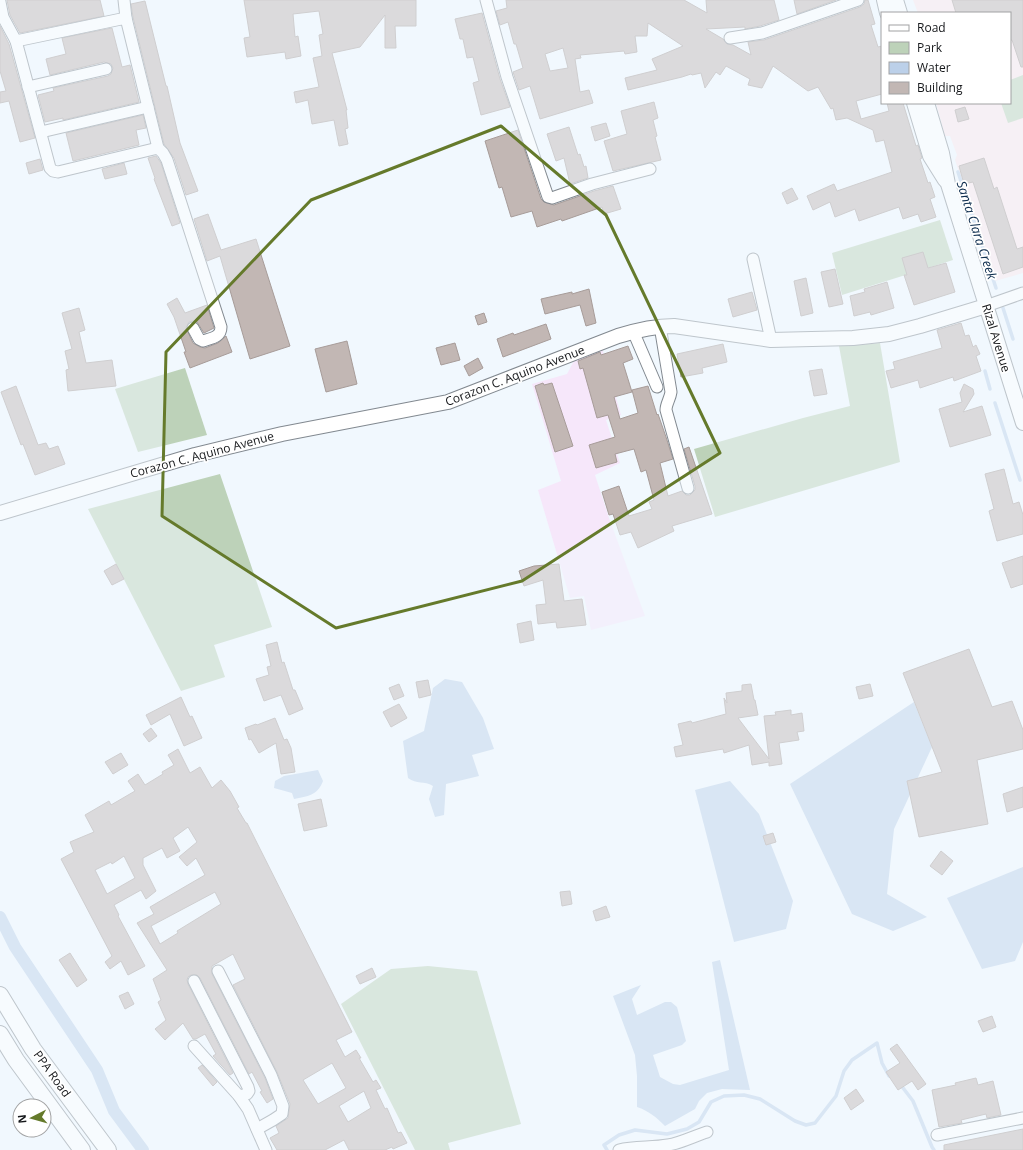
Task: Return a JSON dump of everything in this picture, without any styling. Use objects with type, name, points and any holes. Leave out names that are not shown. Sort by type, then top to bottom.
[{"type":"highway","name":"PPA Road","points":[[0,995],[33,1049],[108,1150]]},
{"type":"highway","name":"PPA Road","points":[[0,1034],[16,1060],[82,1150]]},
{"type":"main road","points":[[884,0],[887,12]]},
{"type":"main road","points":[[896,0],[900,12]]},
{"type":"main road","name":"Rizal Avenue","points":[[914,104],[930,156],[948,184]]},
{"type":"main road","name":"Rizal Avenue","points":[[927,104],[942,153],[948,184],[1023,423]]},
{"type":"main road","name":"Corazon C. Aquino Avenue","points":[[0,513],[195,455],[282,434],[448,402],[633,331],[660,326],[674,326],[771,340],[853,338],[889,334],[986,306]]},
{"type":"street","points":[[124,0],[126,18],[158,148],[167,160],[221,326],[221,332],[218,336],[203,341],[199,339],[193,328]]},
{"type":"street","points":[[486,0],[507,77],[527,140],[548,197],[552,198],[592,184],[650,169]]},
{"type":"street","points":[[730,38],[762,33],[858,0]]},
{"type":"street","points":[[0,2],[1,17],[16,41],[50,168],[53,171],[58,172],[158,148]]},
{"type":"street","points":[[16,41],[126,18]]},
{"type":"street","points":[[28,87],[106,69]]},
{"type":"street","points":[[41,132],[148,107]]},
{"type":"street","points":[[753,259],[771,340]]},
{"type":"street","points":[[986,306],[1023,293]]},
{"type":"street","points":[[660,326],[671,392],[670,399],[666,405],[666,410],[688,488]]},
{"type":"street","points":[[633,331],[657,387]]},
{"type":"street","points":[[218,971],[271,1075],[283,1106],[282,1114],[257,1129]]},
{"type":"street","points":[[194,981],[248,1087],[249,1091],[240,1096]]},
{"type":"street","points":[[194,1046],[240,1096],[248,1109],[266,1150]]},
{"type":"street","points":[[937,1135],[1023,1118]]},
{"type":"street","points":[[619,1150],[626,1148],[646,1148],[670,1145],[707,1132]]},
{"type":"highlighted area","points":[[501,126],[606,215],[720,453],[522,581],[336,628],[162,516],[166,352],[311,200]]},
{"type":"shaded area","points":[[913,0],[1023,0],[1023,273],[995,281],[955,160],[957,155],[950,136],[945,136],[936,104],[1011,104],[1011,12],[918,12]]},
{"type":"shaded area","points":[[602,348],[621,415],[606,420],[620,463],[595,475],[645,616],[591,630],[584,596],[570,598],[538,490],[561,481],[532,384],[567,374],[576,357]]},
{"type":"green space","points":[[1023,75],[1023,118],[1008,123],[1001,104],[1011,104],[1011,80]]},
{"type":"green space","points":[[940,220],[953,260],[842,295],[832,253]]},
{"type":"green space","points":[[880,343],[900,462],[715,517],[694,449],[850,406],[839,346]]},
{"type":"green space","points":[[185,368],[207,435],[138,452],[115,389]]},
{"type":"green space","points":[[220,474],[272,627],[214,645],[225,677],[181,691],[88,509]]},
{"type":"green space","points":[[428,966],[477,971],[521,1124],[448,1143],[450,1150],[415,1150],[341,1004],[391,969]]},
{"type":"water","points":[[445,679],[462,682],[483,718],[494,749],[472,755],[479,776],[446,784],[444,815],[435,817],[429,799],[433,786],[408,778],[403,741],[424,731],[433,688]]},
{"type":"water","points":[[914,702],[932,747],[894,829],[887,894],[927,917],[893,931],[852,914],[790,784]]},
{"type":"water","points":[[318,770],[323,781],[318,790],[312,794],[294,799],[292,793],[274,788],[275,781],[284,776]]},
{"type":"water","points":[[730,781],[759,814],[793,901],[786,929],[734,942],[695,790]]},
{"type":"water","points":[[1023,867],[1023,942],[1015,961],[982,969],[947,898]]},
{"type":"water","points":[[720,960],[750,1090],[722,1089],[707,1093],[699,1101],[695,1109],[665,1126],[645,1110],[637,1107],[635,1055],[613,996],[641,985],[632,999],[637,1015],[665,1002],[671,1002],[677,1007],[686,1041],[682,1045],[653,1055],[660,1077],[673,1084],[680,1085],[729,1070],[712,962]]},
{"type":"building","points":[[7,0],[100,0],[104,16],[20,33],[10,15]]},
{"type":"building","points":[[244,0],[416,0],[416,26],[395,26],[396,48],[385,48],[385,15],[360,47],[332,53],[347,110],[348,128],[345,129],[348,144],[339,146],[334,120],[312,124],[308,100],[296,103],[294,92],[319,87],[313,58],[322,56],[319,35],[323,34],[319,11],[293,14],[295,37],[298,36],[301,56],[286,59],[285,52],[247,57],[244,38],[250,37]]},
{"type":"building","points":[[506,0],[684,0],[707,13],[706,0],[774,0],[779,20],[745,29],[745,27],[706,29],[723,39],[727,44],[733,45],[751,55],[748,42],[764,40],[860,7],[864,4],[865,0],[868,0],[875,24],[871,25],[878,47],[881,46],[881,94],[856,101],[861,119],[889,111],[887,104],[903,104],[916,146],[918,145],[922,158],[920,159],[928,183],[930,182],[935,197],[930,199],[936,217],[921,222],[918,214],[903,219],[899,207],[859,221],[855,209],[835,217],[830,202],[813,210],[807,196],[834,184],[837,191],[892,172],[884,140],[876,142],[873,130],[847,118],[836,120],[833,108],[831,109],[818,87],[808,91],[773,66],[762,88],[748,85],[750,79],[726,66],[720,75],[716,72],[705,88],[701,73],[691,74],[628,90],[625,78],[657,70],[652,59],[683,46],[648,23],[647,36],[635,36],[637,52],[625,54],[624,51],[580,55],[581,58],[575,59],[580,92],[589,90],[593,103],[540,119],[530,86],[519,90],[513,72],[523,68],[508,22],[500,25],[496,11],[507,8]],"holes":[[[563,48],[568,68],[550,71],[545,54]]]},
{"type":"building","points":[[794,0],[836,0],[797,14]]},
{"type":"building","points":[[952,0],[1023,0],[1023,67],[1021,67],[1011,40],[1011,12],[956,12]]},
{"type":"building","points":[[145,1],[180,143],[198,191],[186,195],[174,158],[164,144],[133,17],[131,4]]},
{"type":"building","points":[[482,13],[500,79],[510,107],[481,115],[473,83],[479,81],[473,57],[467,58],[463,39],[460,39],[455,19]]},
{"type":"building","points":[[0,26],[9,44],[35,138],[20,142],[9,101],[0,103],[0,92],[6,91],[0,71]]},
{"type":"building","points":[[112,28],[122,67],[130,65],[139,102],[63,120],[63,118],[45,122],[38,95],[54,91],[53,88],[108,76],[111,74],[113,68],[111,64],[104,62],[50,75],[46,59],[66,54],[62,38]]},
{"type":"building","points":[[654,102],[658,118],[653,120],[657,136],[655,137],[661,160],[613,171],[604,141],[627,134],[621,111]]},
{"type":"building","points":[[965,107],[969,119],[958,122],[955,110]]},
{"type":"building","points":[[143,115],[146,128],[136,130],[139,145],[73,161],[66,133]]},
{"type":"building","points":[[606,123],[610,136],[595,141],[591,127]]},
{"type":"building","points":[[569,127],[578,155],[580,154],[584,167],[586,166],[588,178],[570,184],[564,158],[556,161],[547,134]]},
{"type":"building","points":[[518,130],[541,199],[544,202],[554,205],[613,186],[621,209],[604,214],[602,207],[562,221],[561,219],[537,227],[532,211],[511,217],[502,187],[499,188],[485,141]]},
{"type":"building","points":[[156,156],[161,163],[180,223],[172,226],[154,179],[155,178],[148,158]]},
{"type":"building","points":[[984,158],[994,189],[997,187],[1017,249],[1023,247],[1023,267],[1003,274],[973,182],[964,184],[959,166]]},
{"type":"building","points":[[40,159],[43,170],[29,174],[26,163]]},
{"type":"building","points":[[124,163],[127,174],[105,179],[102,169]]},
{"type":"building","points":[[792,188],[798,199],[787,204],[782,193]]},
{"type":"building","points":[[208,214],[221,250],[256,239],[290,346],[250,359],[220,256],[207,261],[194,219]]},
{"type":"building","points":[[923,252],[928,268],[946,263],[955,292],[914,305],[904,275],[907,275],[902,258]]},
{"type":"building","points":[[835,269],[843,304],[829,307],[821,272]]},
{"type":"building","points":[[806,278],[813,313],[801,316],[794,281]]},
{"type":"building","points":[[887,282],[894,308],[871,315],[870,312],[854,316],[850,296],[865,292],[864,289]]},
{"type":"building","points":[[589,289],[596,323],[586,326],[580,305],[545,314],[541,299],[572,292],[572,294]]},
{"type":"building","points":[[752,292],[757,310],[733,317],[728,299]]},
{"type":"building","points":[[177,298],[185,313],[207,305],[214,328],[204,333],[197,322],[189,322],[186,328],[193,343],[205,348],[218,343],[226,336],[232,352],[190,368],[174,317],[167,304]]},
{"type":"building","points":[[79,308],[85,330],[79,332],[86,363],[112,360],[116,386],[68,391],[66,370],[69,369],[65,351],[72,349],[62,313]]},
{"type":"building","points":[[484,313],[487,322],[478,325],[475,316]]},
{"type":"building","points":[[961,323],[965,336],[969,335],[973,347],[976,345],[980,354],[976,356],[981,371],[954,381],[953,377],[920,388],[918,380],[891,388],[886,371],[895,369],[893,362],[942,348],[937,330]]},
{"type":"building","points":[[546,324],[551,339],[503,357],[497,339]]},
{"type":"building","points":[[347,341],[357,384],[326,392],[315,349]]},
{"type":"building","points":[[455,343],[460,360],[441,365],[436,348]]},
{"type":"building","points":[[723,344],[727,362],[702,368],[703,373],[681,377],[677,354]]},
{"type":"building","points":[[628,346],[633,359],[623,363],[632,392],[614,397],[620,419],[638,413],[632,390],[648,386],[673,459],[660,463],[668,496],[682,491],[686,495],[690,495],[695,490],[684,449],[689,447],[712,514],[672,526],[674,531],[638,548],[631,532],[620,535],[613,514],[609,515],[602,492],[619,486],[629,516],[652,509],[649,502],[654,500],[646,470],[641,472],[634,449],[615,454],[617,462],[596,468],[589,445],[615,437],[608,415],[597,418],[583,368],[580,369],[578,361],[600,352],[601,355]]},
{"type":"building","points":[[478,358],[483,368],[469,376],[464,366]]},
{"type":"building","points":[[822,369],[827,394],[814,396],[809,371]]},
{"type":"building","points":[[543,383],[544,385],[552,383],[573,446],[555,452],[535,386]]},
{"type":"building","points":[[964,384],[973,389],[974,394],[963,412],[982,406],[991,435],[950,447],[939,409],[962,402],[960,393]]},
{"type":"building","points":[[16,386],[38,445],[46,443],[49,449],[58,446],[65,464],[35,475],[23,444],[21,445],[1,392]]},
{"type":"building","points":[[1004,469],[1013,504],[1019,502],[1023,515],[1023,534],[997,541],[989,511],[994,509],[985,474]]},
{"type":"building","points":[[1023,556],[1023,584],[1011,588],[1002,563]]},
{"type":"building","points":[[116,564],[124,579],[112,585],[104,571]]},
{"type":"building","points":[[559,564],[564,601],[582,599],[586,625],[557,628],[556,622],[538,624],[536,605],[546,604],[543,580],[524,586],[519,571],[534,566]]},
{"type":"building","points":[[531,621],[534,640],[520,643],[517,624]]},
{"type":"building","points":[[277,642],[282,663],[284,662],[293,690],[295,690],[303,709],[289,715],[281,695],[264,701],[256,679],[269,675],[267,667],[271,666],[266,645]]},
{"type":"building","points":[[969,649],[992,707],[1012,701],[1023,730],[1023,749],[977,760],[988,824],[919,837],[907,781],[942,772],[903,673]]},
{"type":"building","points":[[428,680],[431,695],[419,698],[416,682]]},
{"type":"building","points":[[399,684],[404,696],[394,700],[389,688]]},
{"type":"building","points":[[751,684],[758,715],[738,718],[769,759],[764,716],[776,715],[775,712],[791,710],[791,715],[802,713],[804,731],[797,732],[799,740],[779,743],[782,764],[769,766],[769,762],[752,765],[749,745],[724,753],[723,749],[676,757],[674,747],[683,745],[678,724],[691,721],[692,723],[726,714],[724,698],[727,703],[726,693],[742,691],[742,685]]},
{"type":"building","points":[[870,684],[873,696],[859,699],[856,687]]},
{"type":"building","points":[[181,697],[202,738],[184,746],[170,714],[151,725],[146,715]]},
{"type":"building","points":[[399,704],[407,718],[391,727],[383,712]]},
{"type":"building","points":[[275,718],[284,740],[287,739],[291,748],[295,772],[281,774],[276,743],[259,753],[251,739],[249,740],[245,728]]},
{"type":"building","points":[[151,728],[157,736],[149,742],[143,734]]},
{"type":"building","points":[[178,749],[190,773],[200,767],[212,788],[221,780],[230,791],[239,807],[237,808],[247,823],[352,1032],[336,1040],[345,1057],[356,1050],[373,1082],[376,1080],[381,1088],[376,1090],[385,1109],[387,1108],[398,1133],[401,1132],[407,1143],[393,1149],[392,1147],[385,1150],[349,1150],[344,1140],[325,1150],[277,1150],[270,1138],[279,1133],[276,1126],[288,1118],[290,1104],[277,1072],[233,985],[245,979],[233,954],[212,966],[212,974],[265,1078],[273,1099],[267,1103],[260,1092],[262,1091],[252,1072],[249,1074],[200,978],[197,975],[191,975],[188,977],[188,984],[233,1073],[230,1075],[213,1056],[216,1054],[205,1034],[193,1039],[183,1023],[165,1040],[155,1029],[166,1020],[158,1002],[161,1000],[153,979],[167,970],[137,923],[154,914],[150,907],[205,875],[196,858],[187,866],[179,857],[197,842],[188,827],[173,838],[180,851],[167,858],[162,848],[143,858],[143,865],[156,891],[146,899],[141,890],[114,905],[119,915],[118,916],[145,966],[128,975],[121,961],[110,969],[105,962],[112,956],[61,859],[74,852],[70,842],[94,832],[85,815],[109,801],[111,805],[135,791],[128,781],[138,774],[145,785],[163,774],[162,772],[174,765],[168,755]],"holes":[[[124,856],[135,878],[107,894],[95,870],[111,862],[112,864]],[[215,892],[221,904],[177,931],[178,933],[160,944],[151,926]],[[332,1063],[346,1088],[318,1104],[303,1080]],[[364,1091],[371,1108],[348,1122],[339,1106]]]},
{"type":"building","points":[[121,753],[128,765],[113,774],[105,762]]},
{"type":"building","points":[[1023,787],[1023,807],[1007,812],[1003,794]]},
{"type":"building","points":[[321,799],[327,826],[304,831],[298,804]]},
{"type":"building","points":[[773,833],[776,842],[766,845],[763,836]]},
{"type":"building","points":[[941,851],[953,861],[942,875],[930,866]]},
{"type":"building","points":[[570,891],[572,904],[562,906],[560,892]]},
{"type":"building","points":[[606,906],[610,917],[596,921],[593,911]]},
{"type":"building","points":[[70,953],[87,980],[77,987],[59,960]]},
{"type":"building","points":[[372,968],[376,977],[360,984],[356,976]]},
{"type":"building","points":[[128,992],[134,1004],[125,1009],[119,996]]},
{"type":"building","points":[[992,1016],[996,1027],[983,1032],[978,1021]]},
{"type":"building","points":[[897,1044],[926,1084],[918,1090],[912,1081],[898,1090],[886,1072],[900,1063],[890,1049]]},
{"type":"building","points":[[202,1065],[217,1082],[213,1086],[198,1068]]},
{"type":"building","points":[[976,1078],[978,1085],[993,1081],[1001,1115],[987,1118],[986,1114],[961,1120],[962,1123],[939,1127],[932,1090],[956,1085],[955,1083]]},
{"type":"building","points":[[856,1089],[864,1101],[851,1110],[844,1098]]},
{"type":"building","points":[[1023,1129],[1023,1150],[944,1150],[944,1145]]},
{"type":"waterway","name":"Santa Clara Creek","points":[[958,172],[996,288]]},
{"type":"waterway","name":"Santa Clara Creek","points":[[1003,308],[1013,339]]},
{"type":"waterway","points":[[985,371],[990,389]]},
{"type":"waterway","points":[[995,403],[1020,480]]},
{"type":"waterway","points":[[0,917],[15,947],[97,1070],[114,1111],[143,1150]]},
{"type":"waterway","points":[[607,1150],[604,1145],[619,1135],[635,1130],[667,1134],[687,1129],[699,1122],[711,1102],[724,1096],[744,1095],[760,1099],[795,1121],[806,1125],[815,1123],[836,1096],[844,1071],[852,1060],[877,1043],[882,1063],[889,1076]]},
{"type":"waterway","points":[[900,1084],[913,1101],[934,1150]]}]
